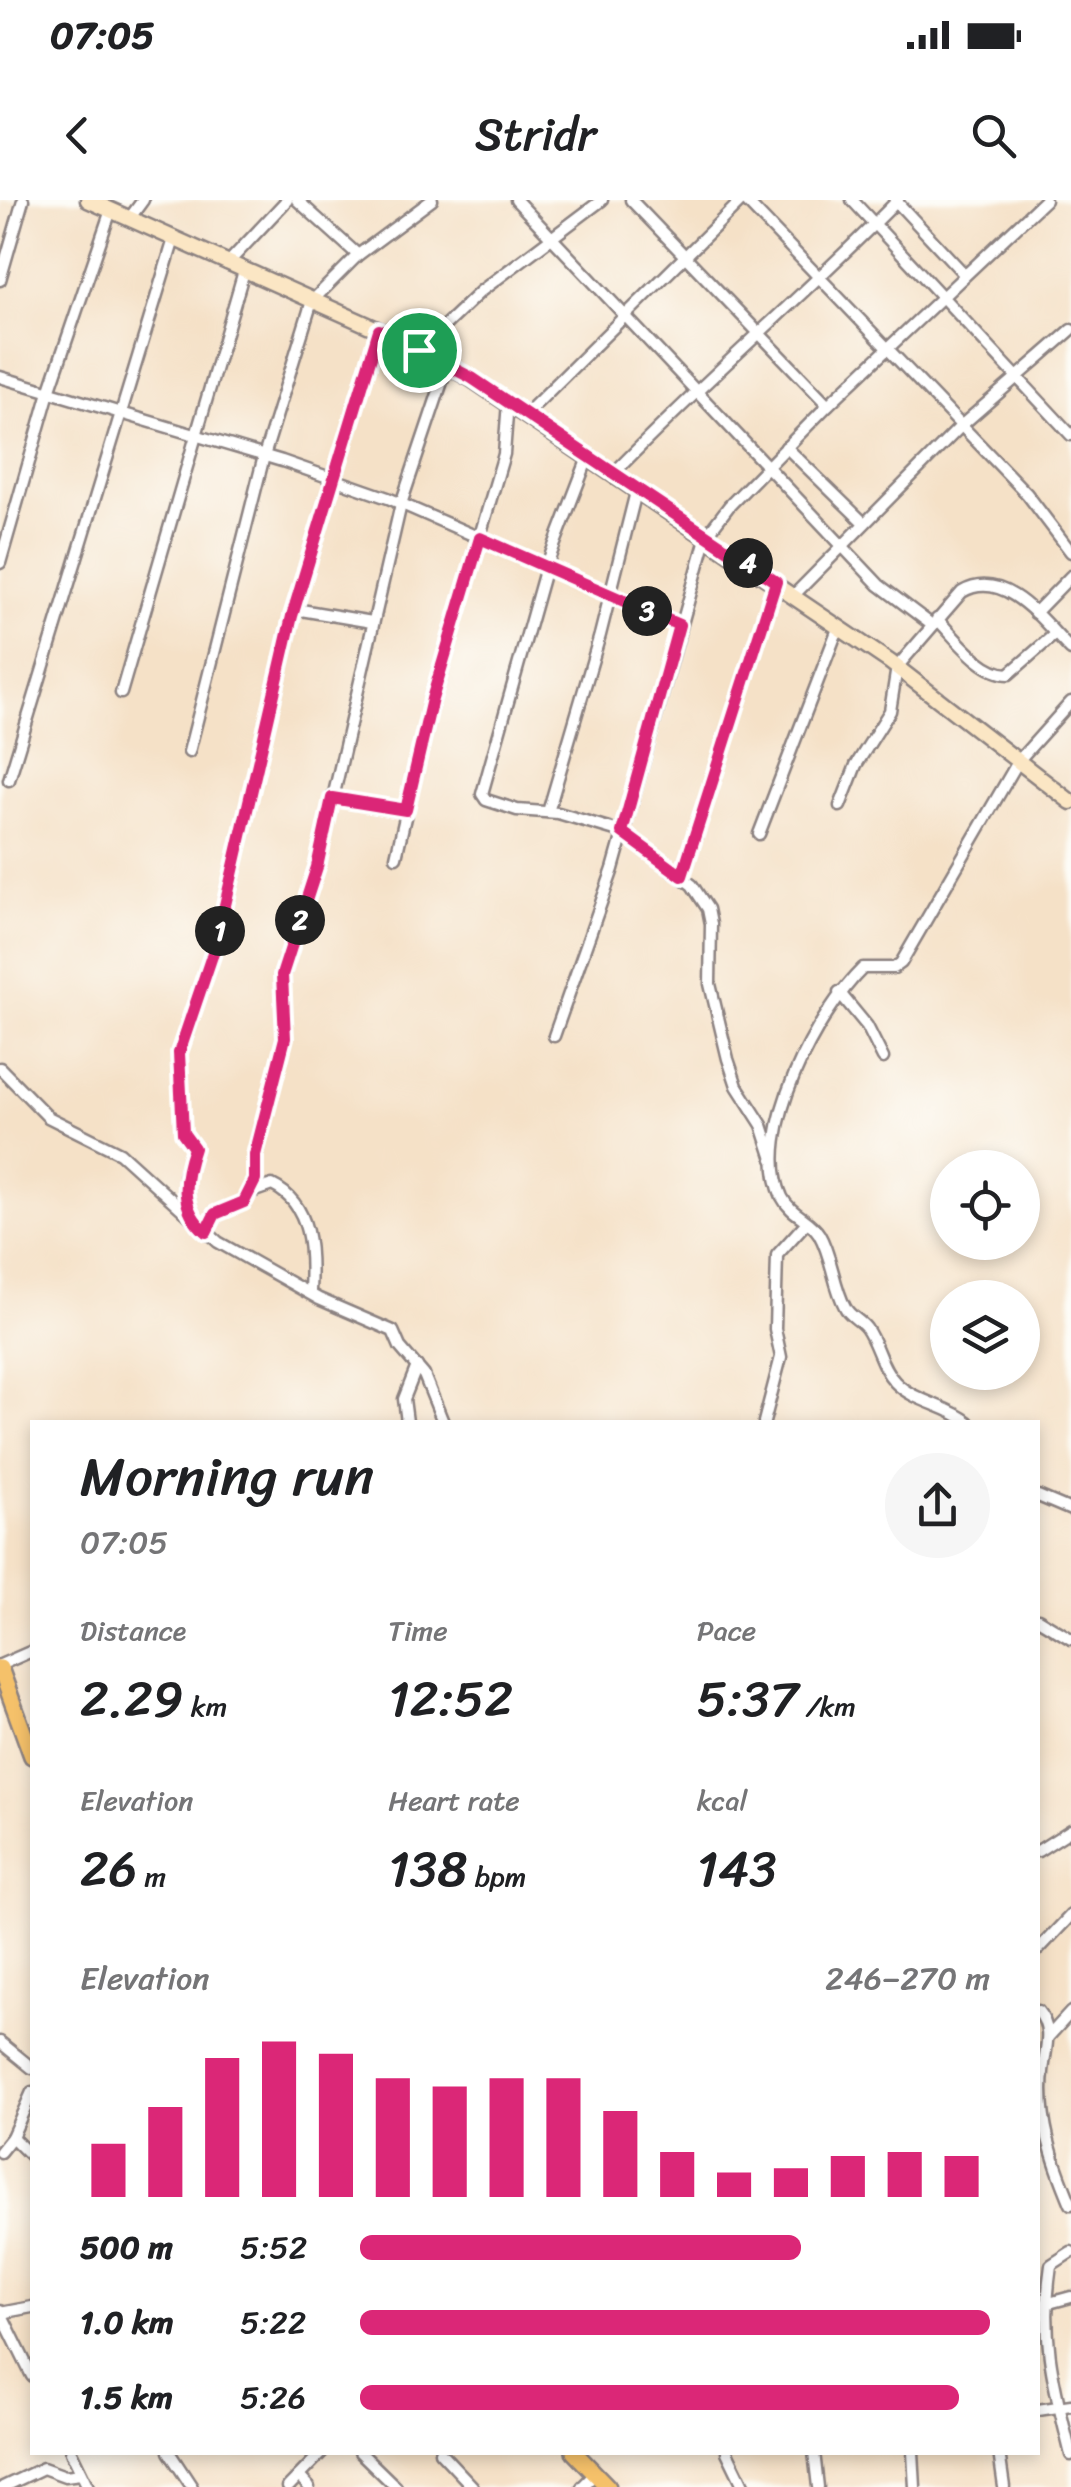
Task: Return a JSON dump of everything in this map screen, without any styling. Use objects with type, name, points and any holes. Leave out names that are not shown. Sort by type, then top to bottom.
[{"type":"main road","points":[[88,200],[448,364],[615,472],[839,626],[1071,802]]},
{"type":"main road","points":[[0,1666],[30,1750]]},
{"type":"main road","points":[[580,2455],[608,2487]]},
{"type":"street","points":[[0,280],[23,200]]},
{"type":"street","points":[[129,219],[143,200]]},
{"type":"street","points":[[227,264],[287,200]]},
{"type":"street","points":[[297,200],[358,256]]},
{"type":"street","points":[[189,752],[264,456],[312,301],[358,256],[432,200]]},
{"type":"street","points":[[516,200],[879,585],[1003,675],[1010,674],[1056,634]]},
{"type":"street","points":[[419,350],[481,291],[602,200]]},
{"type":"street","points":[[631,200],[828,405]]},
{"type":"street","points":[[526,414],[743,200],[1027,494],[1071,552]]},
{"type":"street","points":[[852,200],[1071,435]]},
{"type":"street","points":[[554,1036],[622,832],[708,535],[828,405],[1045,200]]},
{"type":"street","points":[[615,472],[694,390],[820,280],[897,201],[966,274]]},
{"type":"street","points":[[0,563],[49,392],[110,210]]},
{"type":"street","points":[[9,780],[174,239]]},
{"type":"street","points":[[120,693],[244,271]]},
{"type":"street","points":[[188,1214],[185,1175],[194,1148],[183,1133],[179,1053],[216,944],[295,609],[379,330]]},
{"type":"street","points":[[794,595],[962,425],[1071,330]]},
{"type":"street","points":[[252,1192],[258,1139],[285,1038],[282,975],[317,867],[401,504],[448,364]]},
{"type":"street","points":[[0,377],[333,479],[401,504],[679,625]]},
{"type":"street","points":[[396,857],[432,699],[504,454],[508,402]]},
{"type":"street","points":[[786,447],[862,522]]},
{"type":"street","points":[[589,456],[546,568],[482,794],[486,800],[517,810],[548,812],[622,832],[682,876],[708,909],[710,984],[728,1059],[737,1086],[762,1124],[782,1196],[792,1212],[819,1234],[845,1308],[864,1326],[898,1386],[964,1420]]},
{"type":"street","points":[[548,812],[637,487]]},
{"type":"street","points":[[1035,613],[1071,576]]},
{"type":"street","points":[[682,876],[776,582]]},
{"type":"street","points":[[840,806],[856,765],[890,711],[897,667],[934,622],[976,584],[1002,588],[1035,613],[1071,650]]},
{"type":"street","points":[[295,609],[372,622]]},
{"type":"street","points":[[759,834],[839,626]]},
{"type":"street","points":[[774,1164],[790,1086],[839,992],[863,968],[894,968],[901,963],[1019,760],[1071,702]]},
{"type":"street","points":[[332,798],[406,810]]},
{"type":"street","points":[[839,992],[867,1026],[883,1058]]},
{"type":"street","points":[[0,1068],[48,1117],[120,1153],[206,1232],[310,1291],[393,1331],[400,1347],[417,1366],[442,1420]]},
{"type":"street","points":[[206,1232],[215,1214],[244,1202],[252,1192],[272,1185],[282,1190],[302,1214],[310,1251],[310,1291]]},
{"type":"street","points":[[765,1420],[782,1356],[776,1329],[778,1256],[806,1223]]},
{"type":"street","points":[[408,1420],[404,1400],[417,1366]]},
{"type":"street","points":[[1040,1497],[1071,1510]]},
{"type":"street","points":[[1040,1620],[1071,1639]]},
{"type":"street","points":[[0,1666],[30,1652]]},
{"type":"street","points":[[1040,1850],[1071,1830]]},
{"type":"street","points":[[1040,1948],[1071,1915]]},
{"type":"street","points":[[1071,2012],[1049,2036],[1040,2076],[1048,2144],[1071,2204]]},
{"type":"street","points":[[1040,2016],[1049,2036]]},
{"type":"street","points":[[0,2042],[30,2066]]},
{"type":"street","points":[[0,2152],[12,2137],[30,2096]]},
{"type":"street","points":[[12,2137],[30,2155]]},
{"type":"street","points":[[1071,2252],[1050,2265],[1041,2305],[1052,2391],[1065,2406],[1071,2455]]},
{"type":"street","points":[[1041,2305],[1071,2297]]},
{"type":"street","points":[[30,2307],[0,2312],[30,2372]]},
{"type":"street","points":[[1040,2410],[1065,2406]]},
{"type":"street","points":[[72,2455],[88,2487]]},
{"type":"street","points":[[171,2455],[192,2487]]},
{"type":"street","points":[[288,2487],[319,2455]]},
{"type":"street","points":[[363,2455],[396,2487]]},
{"type":"street","points":[[443,2455],[473,2487]]},
{"type":"street","points":[[729,2455],[744,2487]]},
{"type":"street","points":[[814,2455],[818,2487]]},
{"type":"street","points":[[914,2455],[915,2487]]},
{"type":"street","points":[[1000,2455],[1004,2487]]},
{"type":"street","points":[[3,2487],[43,2468],[64,2476],[81,2474]]},
{"type":"street","points":[[582,2487],[595,2474]]},
{"type":"street","points":[[299,2476],[309,2487]]},
{"type":"route","points":[[379,330],[419,350],[508,402],[776,582],[725,754],[682,876],[622,832],[679,625],[480,538],[432,699],[406,810],[332,798],[317,867],[282,975],[285,1038],[255,1155],[252,1192],[244,1202],[215,1214],[206,1232],[188,1214],[185,1175],[194,1148],[183,1133],[179,1053],[216,944],[292,616],[379,330]]}]
